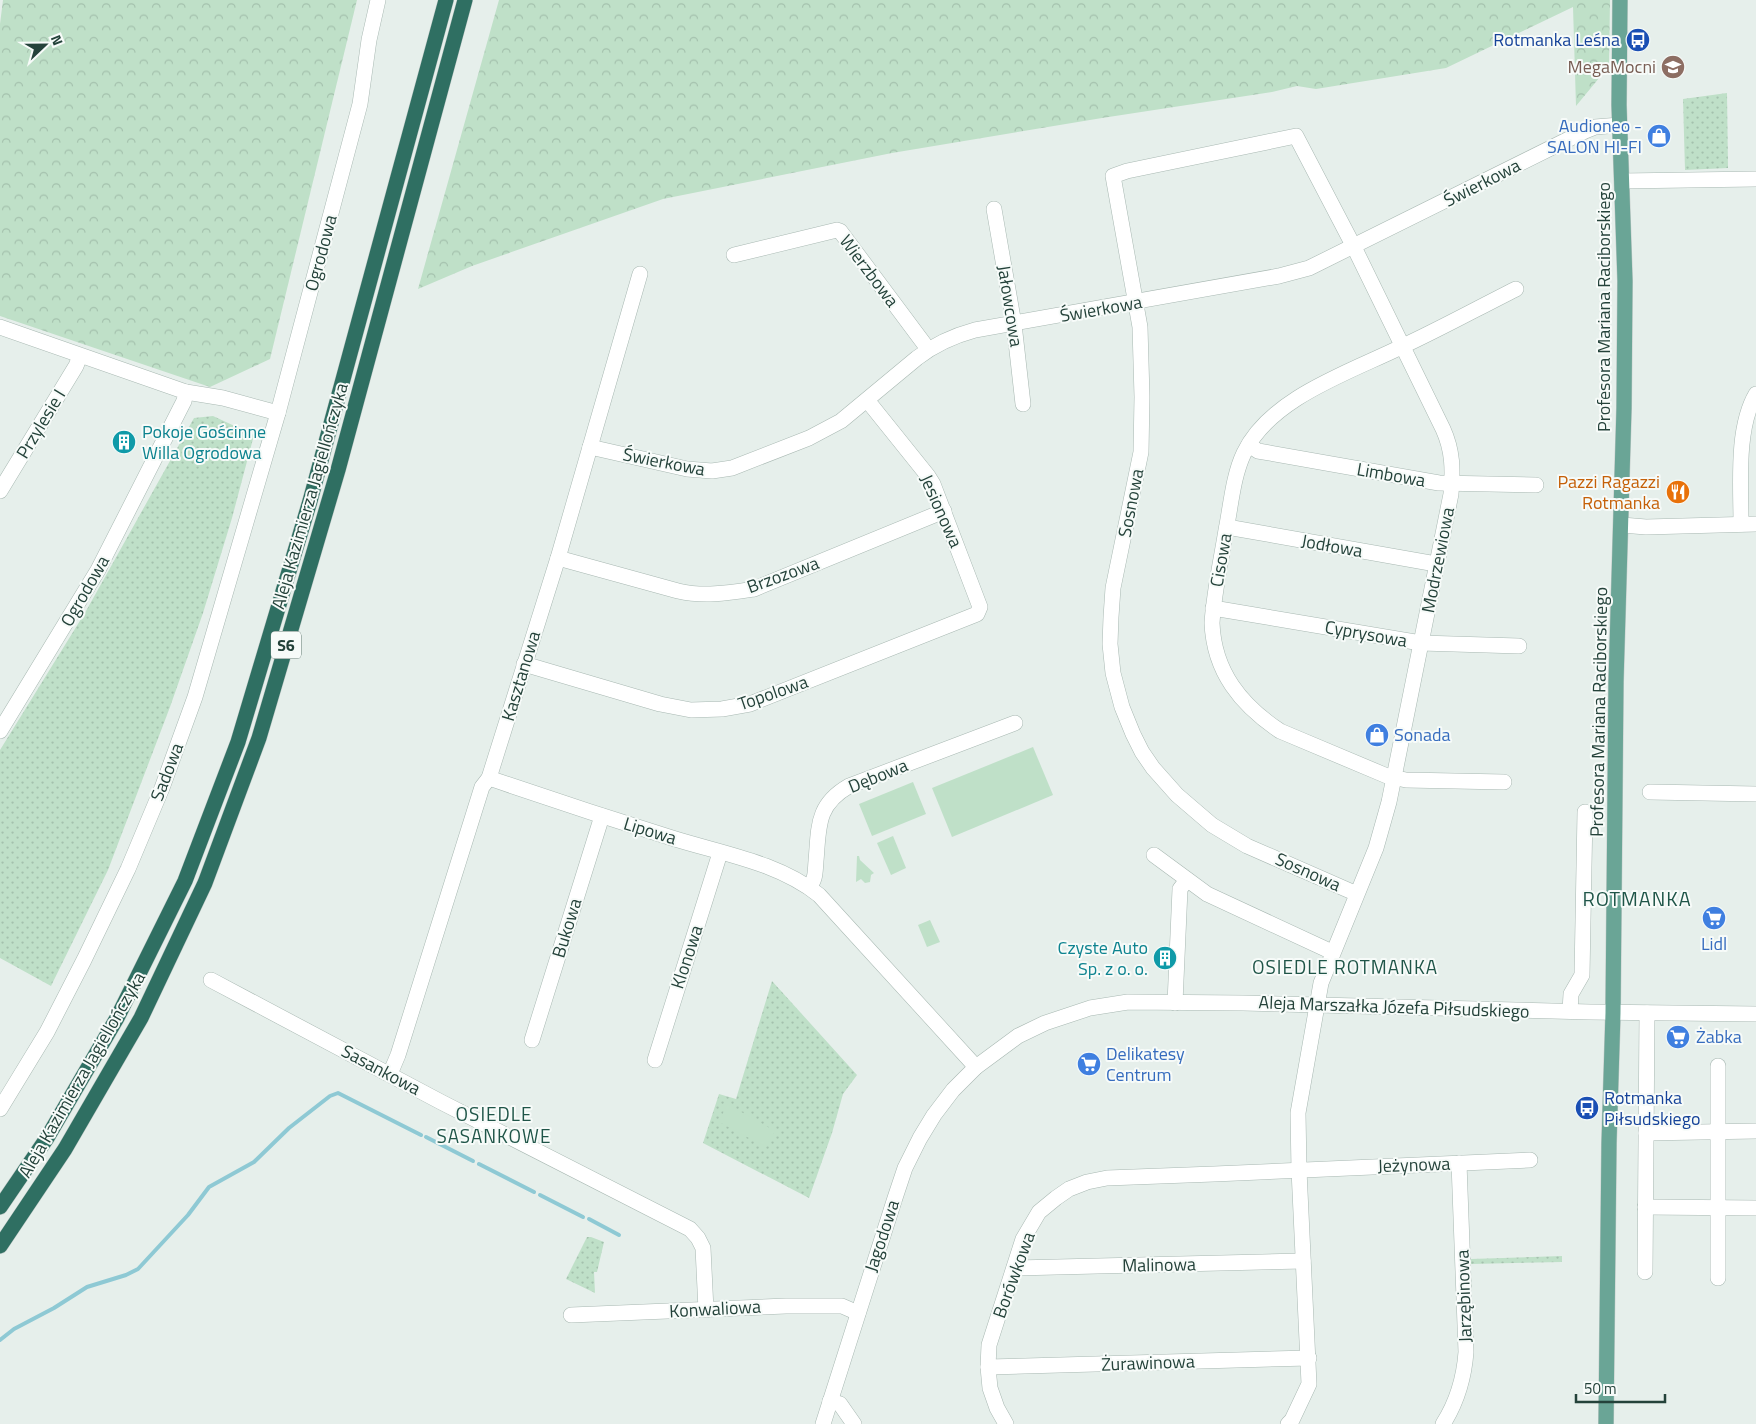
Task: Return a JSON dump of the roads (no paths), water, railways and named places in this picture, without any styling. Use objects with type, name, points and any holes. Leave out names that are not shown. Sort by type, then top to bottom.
[{"type":"highway","name":"Aleja Kazimierza Jagiellończyka","points":[[0,1207],[47,1138],[117,1018],[185,881],[238,742],[310,502],[446,0]]},
{"type":"highway","name":"Aleja Kazimierza Jagiellończyka","points":[[0,1246],[66,1149],[141,1018],[205,883],[259,738],[338,470],[465,0]]},
{"type":"main road","name":"Profesora Mariana Raciborskiego","points":[[1606,1424],[1616,682],[1622,525],[1625,281],[1620,125],[1620,0]]},
{"type":"street","name":"Ogrodowa","points":[[278,413],[360,104],[369,40],[378,0]]},
{"type":"street","name":"Świerkowa","points":[[590,446],[687,470],[724,470],[819,433],[841,421],[928,350],[950,338],[1014,324],[1279,276],[1309,268],[1584,131],[1595,127],[1620,125]]},
{"type":"street","name":"Modrzewiowa","points":[[1296,136],[1354,247],[1448,439],[1452,454],[1452,484],[1394,778],[1380,835],[1332,952],[1321,982],[1317,1004]]},
{"type":"street","name":"Sosnowa","points":[[1296,136],[1127,171],[1112,176],[1137,302],[1140,327],[1142,434],[1135,486],[1113,588],[1110,644],[1113,673],[1122,707],[1133,734],[1153,768],[1177,795],[1212,825],[1247,846],[1357,894]]},
{"type":"street","points":[[1622,181],[1756,179]]},
{"type":"street","name":"Jałowcowa","points":[[994,209],[1014,324],[1023,404]]},
{"type":"street","name":"Wierzbowa","points":[[734,255],[837,230],[840,231],[928,350]]},
{"type":"street","name":"Kasztanowa","points":[[390,1074],[401,1045],[482,787],[488,778],[558,558],[640,274]]},
{"type":"street","name":"Cisowa","points":[[1504,782],[1406,780],[1394,778],[1280,731],[1266,722],[1246,703],[1224,673],[1217,658],[1212,637],[1213,608],[1234,485],[1244,453],[1273,415],[1317,387],[1402,347],[1516,289]]},
{"type":"street","points":[[0,327],[186,392],[223,398],[278,413]]},
{"type":"street","name":"Przylesie I","points":[[0,491],[76,366],[80,356]]},
{"type":"street","name":"Ogrodowa","points":[[0,731],[98,570],[184,401],[186,392]]},
{"type":"street","points":[[1741,524],[1743,438],[1746,416],[1756,394]]},
{"type":"street","name":"Jesionowa","points":[[867,400],[928,476],[944,511],[980,607]]},
{"type":"street","name":"Sadowa","points":[[0,1109],[47,1032],[84,960],[128,870],[162,788],[196,697],[278,413]]},
{"type":"street","name":"Limbowa","points":[[1249,445],[1258,451],[1439,483],[1536,484]]},
{"type":"street","name":"Brzozowa","points":[[558,558],[691,594],[721,594],[754,589],[944,511]]},
{"type":"street","points":[[1622,525],[1646,527],[1756,524]]},
{"type":"street","name":"Jodłowa","points":[[1227,527],[1436,564]]},
{"type":"street","name":"Topolowa","points":[[524,664],[660,704],[691,710],[736,707],[756,702],[977,614],[980,607]]},
{"type":"street","name":"Cyprysowa","points":[[1213,608],[1421,643],[1520,646]]},
{"type":"street","name":"Dębowa","points":[[809,887],[815,880],[822,812],[840,791],[1015,723]]},
{"type":"street","name":"Lipowa","points":[[488,778],[602,816],[770,867],[795,878],[809,887]]},
{"type":"street","points":[[1650,792],[1756,794]]},
{"type":"street","points":[[1570,1011],[1571,994],[1582,975],[1586,812]]},
{"type":"street","name":"Bukowa","points":[[532,1040],[602,816]]},
{"type":"street","name":"Klonowa","points":[[655,1060],[720,853]]},
{"type":"street","points":[[1154,855],[1206,894],[1332,952]]},
{"type":"street","points":[[1175,1003],[1180,890],[1187,880]]},
{"type":"street","points":[[809,887],[820,895],[976,1067]]},
{"type":"street","name":"Sasankowa","points":[[211,980],[690,1229],[698,1238],[703,1248],[706,1310]]},
{"type":"street","name":"Aleja Marszałka Józefa Piłsudskiego","points":[[976,1067],[1018,1036],[1045,1023],[1076,1012],[1123,1002],[1317,1004],[1613,1013],[1756,1014]]},
{"type":"street","points":[[1288,1424],[1292,1420],[1309,1384],[1298,1113],[1317,1004]]},
{"type":"street","points":[[1645,1272],[1647,1013]]},
{"type":"street","points":[[1718,1066],[1718,1278]]},
{"type":"street","name":"Jagodowa","points":[[823,1424],[899,1186],[914,1150],[926,1125],[944,1100],[976,1067]]},
{"type":"street","points":[[1646,1133],[1756,1131]]},
{"type":"street","name":"Jeżynowa","points":[[1299,1170],[1530,1160]]},
{"type":"street","name":"Jarzębinowa","points":[[1443,1424],[1459,1394],[1463,1380],[1466,1352],[1459,1163]]},
{"type":"street","name":"Borówkowa","points":[[1006,1424],[997,1408],[990,1388],[988,1368],[989,1345],[1024,1238],[1039,1212],[1069,1189],[1087,1182],[1107,1178],[1299,1170]]},
{"type":"street","points":[[1645,1207],[1756,1208]]},
{"type":"street","name":"Malinowa","points":[[1014,1268],[1303,1261]]},
{"type":"street","name":"Konwaliowa","points":[[571,1315],[842,1306],[858,1313]]},
{"type":"street","name":"Żurawinowa","points":[[988,1368],[1309,1358]]},
{"type":"street","points":[[830,1401],[840,1404],[854,1424]]},
{"type":"waterway","points":[[0,1340],[14,1329],[54,1308],[87,1287],[126,1275],[138,1269],[188,1215],[209,1187],[254,1162],[289,1128],[330,1096],[338,1093],[421,1135]]},
{"type":"waterway","points":[[426,1137],[473,1161]]},
{"type":"waterway","points":[[479,1164],[534,1192]]},
{"type":"waterway","points":[[540,1195],[583,1217]]},
{"type":"waterway","points":[[589,1219],[619,1235]]},
{"type":"place","name":"Rotmanka Leśna","points":[[1638,40]]},
{"type":"place","name":"MegaMocni","points":[[1673,67]]},
{"type":"place","name":"Audioneo - SALON HI-FI","points":[[1659,136]]},
{"type":"place","name":"Pokoje Gościnne Willa Ogrodowa","points":[[124,442]]},
{"type":"place","name":"Pazzi Ragazzi Rotmanka","points":[[1678,492]]},
{"type":"place","name":"Sonada","points":[[1377,735]]},
{"type":"place","name":"Lidl","points":[[1714,918]]},
{"type":"place","name":"Czyste Auto Sp. z o. o.","points":[[1165,958]]},
{"type":"place","name":"Żabka","points":[[1678,1037]]},
{"type":"place","name":"Delikatesy Centrum","points":[[1089,1064]]},
{"type":"place","name":"Rotmanka Piłsudskiego","points":[[1587,1108]]},
{"type":"district","name":"ROTMANKA","points":[[1637,899]]},
{"type":"district","name":"OSIEDLE ROTMANKA","points":[[1345,967]]},
{"type":"district","name":"OSIEDLE SASANKOWE","points":[[494,1125]]}]
